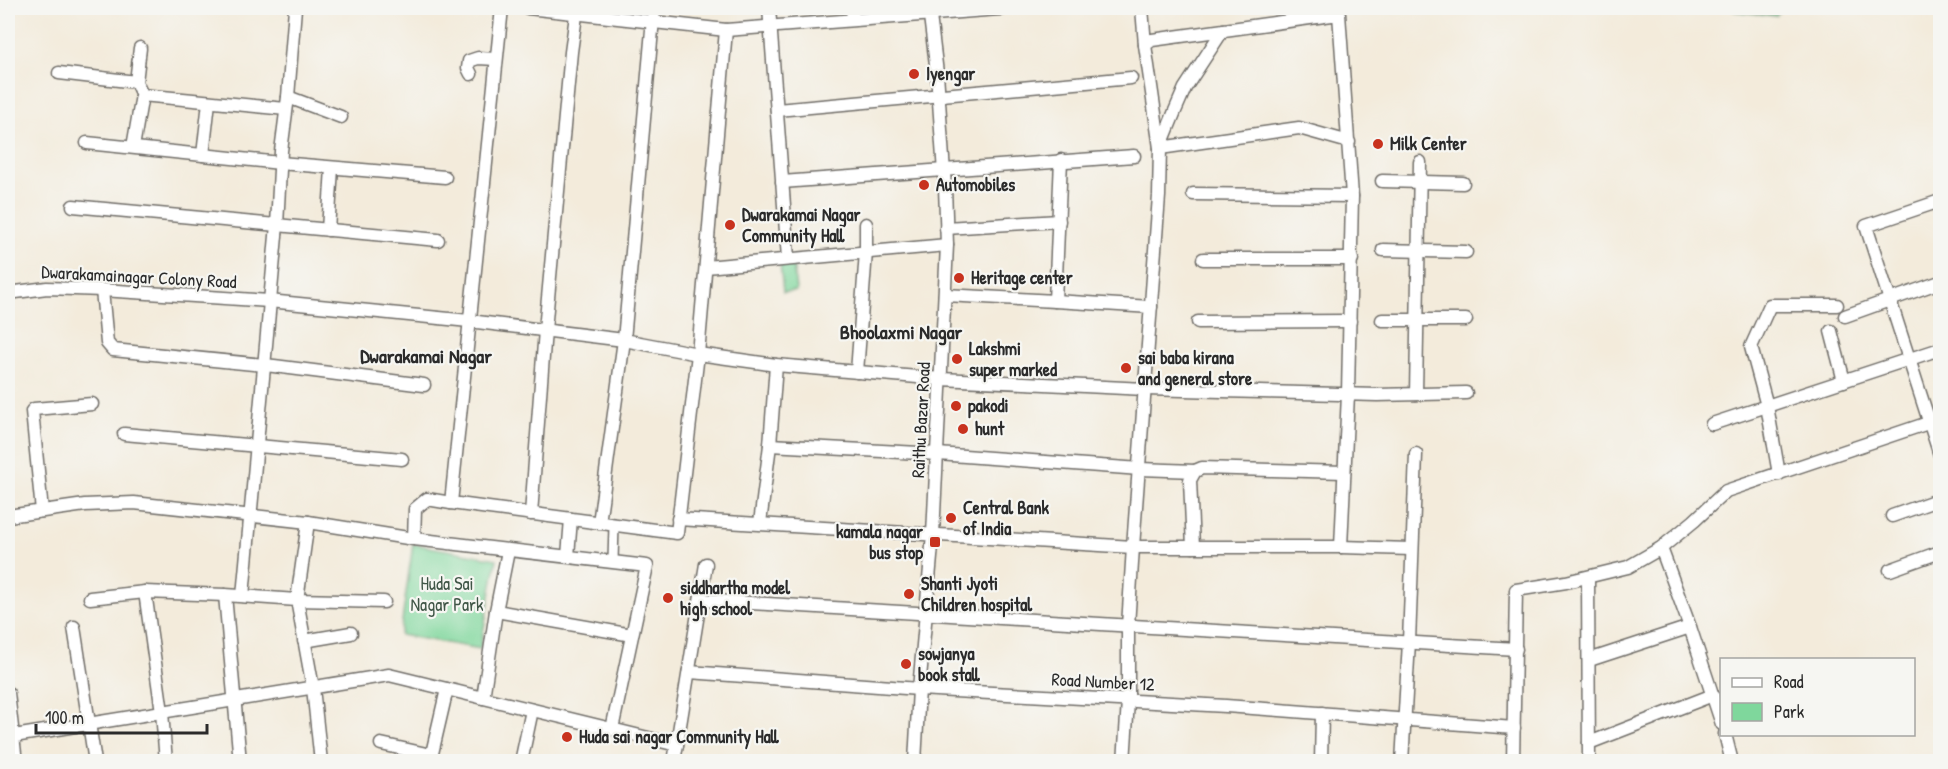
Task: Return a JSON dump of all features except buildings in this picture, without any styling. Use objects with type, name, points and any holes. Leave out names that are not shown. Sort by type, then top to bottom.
[{"type":"street","points":[[243,596],[295,8]]},
{"type":"street","points":[[451,503],[502,8]]},
{"type":"street","points":[[528,8],[577,10],[652,22],[726,30],[852,14],[1012,8]]},
{"type":"street","points":[[599,523],[624,340],[654,8]]},
{"type":"street","points":[[769,8],[788,258]]},
{"type":"street","points":[[1124,762],[1128,701],[1128,626],[1161,148],[1145,45],[1142,8]]},
{"type":"street","points":[[531,514],[545,330],[577,10]]},
{"type":"street","name":"Raithu Bazar Road","points":[[915,762],[933,535],[947,245],[944,169],[929,11]]},
{"type":"street","points":[[1145,45],[1152,40],[1339,14],[1352,196],[1348,394],[1341,547]]},
{"type":"street","points":[[414,539],[415,509],[427,499],[677,533],[698,354],[726,30]]},
{"type":"street","points":[[1161,148],[1185,88],[1223,30]]},
{"type":"street","points":[[133,147],[142,95],[136,82],[140,48]]},
{"type":"street","points":[[471,74],[468,68],[469,61],[478,58],[496,59]]},
{"type":"street","points":[[59,73],[136,82]]},
{"type":"street","points":[[777,110],[1131,78]]},
{"type":"street","points":[[142,95],[209,102],[287,103],[341,117]]},
{"type":"street","points":[[202,155],[209,102]]},
{"type":"street","points":[[1161,148],[1299,128],[1349,142]]},
{"type":"street","points":[[87,143],[280,164],[445,177]]},
{"type":"street","points":[[782,182],[1134,156]]},
{"type":"street","points":[[1055,301],[1061,160]]},
{"type":"street","points":[[1416,394],[1420,162]]},
{"type":"street","points":[[328,230],[332,168]]},
{"type":"street","points":[[1382,181],[1463,183]]},
{"type":"street","points":[[1193,194],[1352,196]]},
{"type":"street","points":[[1941,201],[1866,226],[1910,360],[1935,421],[1941,455]]},
{"type":"street","points":[[73,206],[438,240]]},
{"type":"street","points":[[946,228],[1059,221]]},
{"type":"street","points":[[857,372],[866,224]]},
{"type":"street","points":[[706,267],[947,245]]},
{"type":"street","points":[[1383,250],[1466,252]]},
{"type":"street","points":[[1203,259],[1352,259]]},
{"type":"street","points":[[1845,316],[1941,282]]},
{"type":"street","name":"Dwarakamainagar Colony Road","points":[[8,293],[47,288],[269,301],[545,330],[624,340],[698,354],[776,365],[941,379],[1145,389],[1348,394],[1466,393]]},
{"type":"street","points":[[102,290],[107,343],[113,350],[264,365],[424,385]]},
{"type":"street","points":[[945,295],[1151,307]]},
{"type":"street","points":[[1779,474],[1767,406],[1751,347],[1770,305],[1837,305]]},
{"type":"street","points":[[1382,320],[1466,320]]},
{"type":"street","points":[[1198,322],[1350,321]]},
{"type":"street","points":[[1831,331],[1844,381]]},
{"type":"street","points":[[1712,424],[1941,349]]},
{"type":"street","points":[[760,524],[770,445],[776,365]]},
{"type":"street","points":[[42,512],[32,411],[92,404]]},
{"type":"street","points":[[1513,762],[1516,590],[1588,578],[1628,567],[1661,548],[1726,491],[1935,421]]},
{"type":"street","points":[[124,434],[402,459]]},
{"type":"street","points":[[770,445],[938,454],[1140,469],[1195,471],[1202,468],[1344,472]]},
{"type":"street","points":[[1402,762],[1416,454]]},
{"type":"street","points":[[1193,547],[1190,480],[1195,471]]},
{"type":"street","points":[[1892,516],[1941,499]]},
{"type":"street","points":[[8,516],[85,506],[134,503],[308,522],[414,539],[647,566],[612,729]]},
{"type":"street","points":[[568,556],[571,519]]},
{"type":"street","points":[[678,519],[1133,547],[1411,549]]},
{"type":"street","points":[[308,522],[297,600],[313,688],[321,762]]},
{"type":"street","points":[[613,561],[614,525]]},
{"type":"street","points":[[1661,548],[1720,718]]},
{"type":"street","points":[[483,698],[508,551]]},
{"type":"street","points":[[1890,570],[1941,552]]},
{"type":"street","points":[[674,762],[706,564]]},
{"type":"street","points":[[1588,578],[1589,762]]},
{"type":"street","points":[[90,598],[146,592],[384,602]]},
{"type":"street","points":[[146,592],[162,712],[166,762]]},
{"type":"street","points":[[225,595],[240,762]]},
{"type":"street","points":[[700,600],[1516,649]]},
{"type":"street","points":[[496,611],[632,635]]},
{"type":"street","points":[[74,627],[95,762]]},
{"type":"street","points":[[1589,660],[1690,627]]},
{"type":"street","points":[[304,640],[351,633]]},
{"type":"street","name":"Road Number 12","points":[[690,672],[919,689],[1226,706],[1514,728]]},
{"type":"street","points":[[10,737],[389,675],[677,745]]},
{"type":"street","points":[[381,744],[430,758],[447,689]]},
{"type":"street","points":[[8,693],[10,737],[16,762]]},
{"type":"street","points":[[1589,743],[1713,695]]},
{"type":"street","points":[[521,762],[532,710]]},
{"type":"street","points":[[1322,713],[1322,762]]},
{"type":"street","points":[[1725,736],[1732,762]]},
{"type":"green space","points":[[1734,8],[1782,8],[1776,16],[1734,11]]},
{"type":"green space","points":[[793,262],[796,291],[783,292],[780,263]]},
{"type":"green space","name":"Huda Sai Nagar Park","points":[[413,544],[497,559],[480,649],[400,635]]},
{"type":"place","name":"Iyengar","points":[[914,74]]},
{"type":"place","name":"Milk Center","points":[[1378,144]]},
{"type":"place","name":"Automobiles","points":[[924,185]]},
{"type":"place","name":"Dwarakamai Nagar Community Hall","points":[[730,225]]},
{"type":"place","name":"Heritage center","points":[[959,278]]},
{"type":"place","name":"Lakshmi super marked","points":[[957,359]]},
{"type":"place","name":"sai baba kirana and general store","points":[[1126,368]]},
{"type":"place","name":"pakodi","points":[[956,406]]},
{"type":"place","name":"hunt","points":[[963,429]]},
{"type":"place","name":"Central Bank of India","points":[[951,518]]},
{"type":"place","name":"kamala nagar bus stop","points":[[935,542]]},
{"type":"place","name":"Shanti Jyoti Children hospital","points":[[909,594]]},
{"type":"place","name":"siddhartha model high school","points":[[668,598]]},
{"type":"place","name":"sowjanya book stall","points":[[906,664]]},
{"type":"place","name":"Huda sai nagar Community Hall","points":[[567,737]]},
{"type":"district","name":"Bhoolaxmi Nagar","points":[[901,332]]},
{"type":"district","name":"Dwarakamai Nagar","points":[[426,356]]}]
